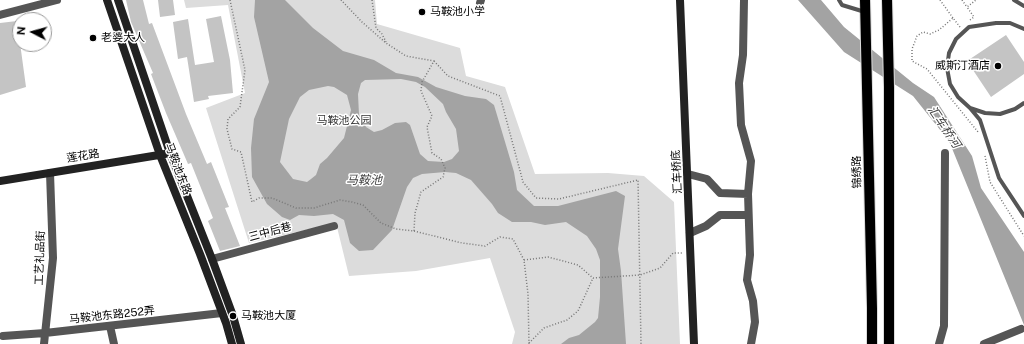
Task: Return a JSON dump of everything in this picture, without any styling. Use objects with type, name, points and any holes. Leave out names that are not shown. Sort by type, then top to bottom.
[{"type":"main road","name":"马鞍池东路","points":[[107,0],[160,155],[222,313],[232,344]]},
{"type":"main road","name":"马鞍池东路","points":[[118,0],[170,153],[212,259],[233,316],[241,344]]},
{"type":"main road","name":"汇车桥底","points":[[680,0],[694,344]]},
{"type":"main road","name":"锦绣路","points":[[865,0],[872,344]]},
{"type":"main road","points":[[886,0],[889,87],[889,344]]},
{"type":"main road","name":"莲花路","points":[[0,181],[170,153]]},
{"type":"street","points":[[0,15],[57,0]]},
{"type":"street","points":[[744,0],[743,55],[739,83],[741,124],[751,161],[748,194],[750,255],[747,280],[753,301],[755,322],[751,344]]},
{"type":"street","points":[[939,344],[944,326],[945,153]]},
{"type":"street","name":"工艺礼品街","points":[[44,344],[53,258],[50,173]]},
{"type":"street","points":[[688,174],[707,179],[720,193],[748,194]]},
{"type":"street","points":[[690,233],[706,226],[720,214],[748,215]]},
{"type":"street","name":"三中后巷","points":[[212,259],[334,226]]},
{"type":"street","name":"马鞍池东路252弄","points":[[4,336],[45,333],[222,313]]},
{"type":"street","points":[[110,326],[114,344]]},
{"type":"street","points":[[984,344],[1021,329]]},
{"type":"lane","points":[[840,0],[842,5],[865,12]]},
{"type":"lane","points":[[1014,0],[1024,6]]},
{"type":"lane","points":[[966,23],[969,27]]},
{"type":"lane","points":[[1024,29],[1010,23],[996,23],[969,27],[956,39],[949,53],[947,68],[950,84],[958,97],[980,120],[999,178],[1024,216]]},
{"type":"lane","points":[[970,108],[985,113],[1000,114],[1015,110],[1024,103]]},
{"type":"path","points":[[230,0],[245,70],[240,107],[228,120],[227,129],[232,149],[241,152],[252,202],[258,198],[272,198],[296,208],[314,208],[340,200],[363,205],[380,223],[396,229],[462,243],[486,246],[500,237],[513,239],[524,260],[528,294],[529,344]]},
{"type":"path","points":[[341,0],[362,22],[386,43],[406,56],[434,61],[448,76],[500,96],[523,182],[536,198],[559,199],[638,180],[642,344]]},
{"type":"path","points":[[372,0],[376,28],[382,34],[386,43]]},
{"type":"path","points":[[940,0],[953,18]]},
{"type":"path","points":[[962,0],[967,7]]},
{"type":"path","points":[[414,232],[415,213],[421,192],[443,177],[445,168],[441,159],[432,153],[427,127],[432,116],[421,90],[422,82],[434,61]]},
{"type":"path","points":[[524,260],[548,257],[578,265],[593,278],[640,276],[660,268],[672,253],[691,253]]},
{"type":"path","points":[[529,344],[544,328],[567,320],[578,311],[593,278]]},
{"type":"green space","name":"马鞍池公园","points":[[184,0],[375,0],[377,24],[460,48],[466,76],[505,87],[535,174],[608,173],[644,176],[674,202],[680,344],[512,344],[515,332],[490,258],[416,271],[349,276],[336,223],[249,243],[206,108],[245,93],[228,5],[186,8]]},
{"type":"water","name":"马鞍池","points":[[255,0],[285,0],[313,28],[343,51],[374,60],[396,73],[418,77],[436,87],[465,96],[486,99],[494,105],[514,172],[517,190],[534,206],[558,206],[616,191],[625,196],[618,249],[626,344],[561,344],[569,338],[579,335],[598,318],[600,297],[600,260],[596,249],[587,236],[566,222],[545,225],[531,222],[512,222],[498,213],[471,180],[456,173],[445,172],[422,174],[413,178],[407,187],[392,230],[373,250],[359,251],[350,243],[344,220],[333,214],[314,216],[299,215],[290,220],[282,217],[267,204],[252,177],[251,148],[254,119],[269,82],[254,17]],"holes":[[[401,79],[416,82],[425,87],[443,104],[456,129],[459,151],[452,159],[444,162],[428,161],[420,154],[410,125],[406,122],[395,123],[382,130],[374,132],[366,127],[359,115],[358,94],[361,83],[365,80]],[[328,86],[334,87],[347,95],[351,110],[344,138],[320,164],[316,175],[307,182],[293,179],[280,162],[289,119],[300,97],[309,90]]]},
{"type":"water","name":"汇车桥河","points":[[798,0],[821,0],[844,27],[913,83],[934,97],[972,156],[981,188],[1024,252],[1024,325],[949,141],[913,96],[844,52]]},
{"type":"building","points":[[126,0],[143,0],[149,24],[152,23],[186,114],[207,164],[211,162],[229,207],[225,208],[240,246],[220,251],[208,221],[213,218],[191,163],[188,164],[166,113],[151,74],[153,73],[131,22]]},
{"type":"building","points":[[158,0],[173,0],[175,15],[160,17]]},
{"type":"building","points":[[221,16],[230,60],[233,93],[208,96],[209,99],[194,102],[187,57],[178,59],[173,22],[188,19],[195,65],[214,62],[206,19]]},
{"type":"building","points":[[12,22],[12,52],[21,52],[26,87],[0,95],[0,23]]},
{"type":"building","points":[[1006,35],[1024,62],[1024,74],[991,97],[967,61]]},
{"type":"place","name":"马鞍池小学","points":[[422,12]]},
{"type":"place","name":"老婆大人","points":[[93,38]]},
{"type":"place","name":"威斯汀酒店","points":[[998,66]]},
{"type":"place","name":"马鞍池大厦","points":[[233,316]]}]
